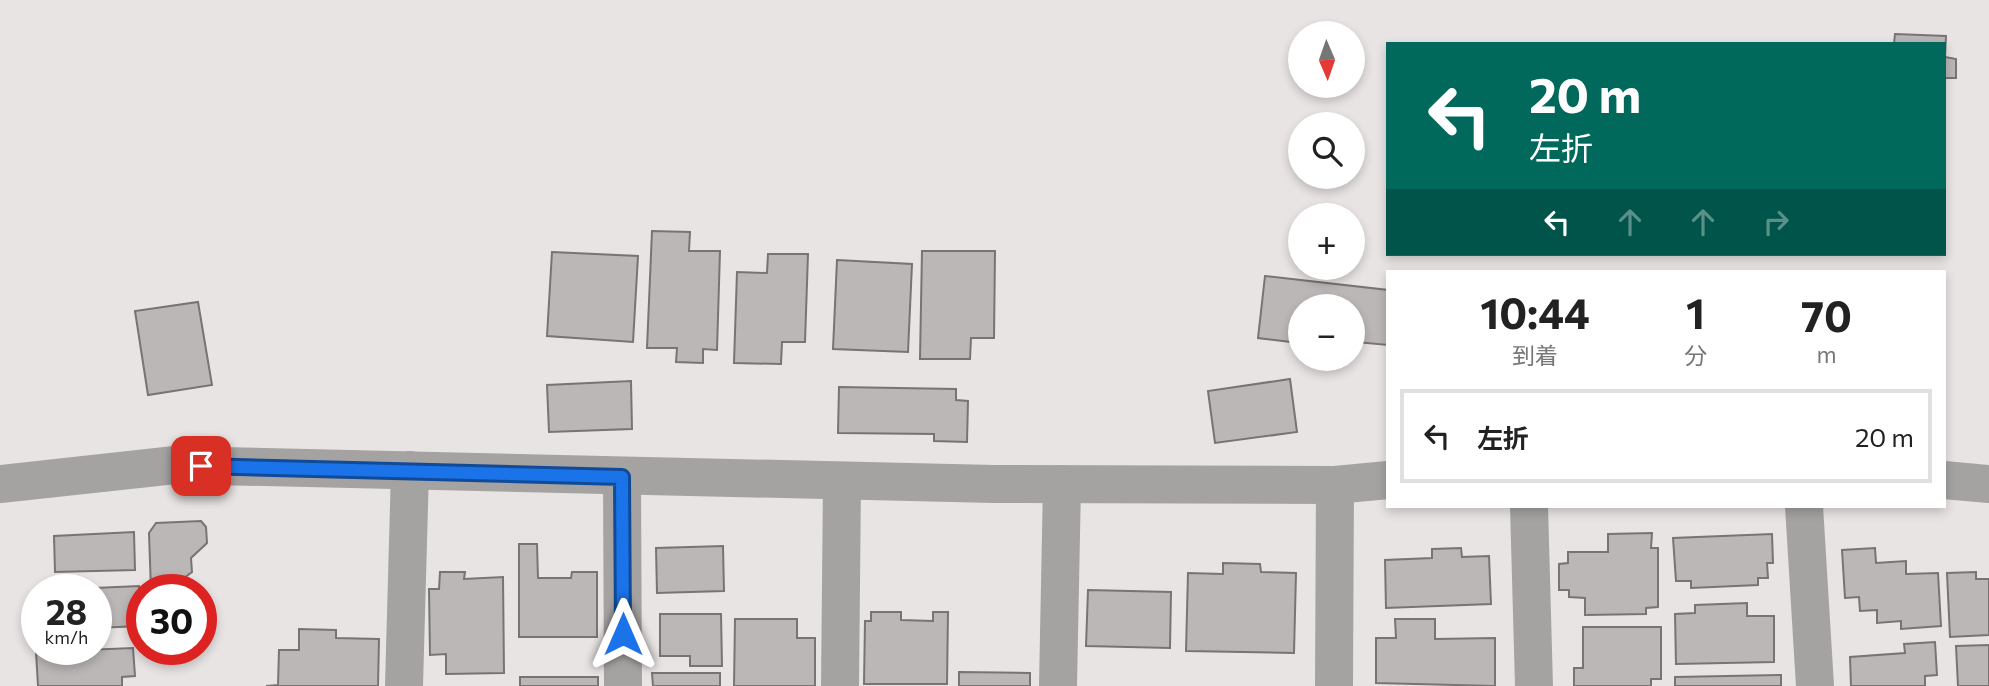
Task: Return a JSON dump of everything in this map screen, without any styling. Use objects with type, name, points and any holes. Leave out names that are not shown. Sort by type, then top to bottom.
[{"type":"street","points":[[0,484],[175,465],[622,477],[1062,484],[1335,485],[1386,480]]},
{"type":"street","points":[[404,686],[410,470]]},
{"type":"street","points":[[622,477],[623,686]]},
{"type":"street","points":[[1946,480],[1989,484]]},
{"type":"street","points":[[840,686],[842,481]]},
{"type":"street","points":[[1058,686],[1062,484]]},
{"type":"street","points":[[1334,686],[1335,485]]},
{"type":"street","points":[[1528,508],[1534,686]]},
{"type":"street","points":[[1804,508],[1815,686]]},
{"type":"building","points":[[1895,34],[1946,36],[1946,42],[1894,42]]},
{"type":"building","points":[[1946,57],[1956,59],[1956,78],[1946,78]]},
{"type":"building","points":[[652,231],[690,232],[689,251],[720,251],[717,350],[703,349],[703,363],[676,362],[677,348],[647,348]]},
{"type":"building","points":[[922,251],[995,251],[994,338],[971,338],[970,359],[920,359]]},
{"type":"building","points":[[552,252],[638,256],[633,342],[547,336]]},
{"type":"building","points":[[768,254],[808,254],[805,342],[782,342],[781,364],[734,363],[737,272],[767,273]]},
{"type":"building","points":[[837,260],[912,264],[908,352],[833,349]]},
{"type":"building","points":[[1265,276],[1386,290],[1386,345],[1365,343],[1365,294],[1288,294],[1288,342],[1258,338]]},
{"type":"building","points":[[198,302],[212,385],[148,395],[135,311]]},
{"type":"building","points":[[1290,379],[1297,432],[1215,443],[1208,391]]},
{"type":"building","points":[[631,381],[632,429],[549,432],[547,385]]},
{"type":"building","points":[[839,387],[956,389],[956,400],[968,401],[967,442],[934,441],[934,434],[838,433]]},
{"type":"building","points":[[201,521],[206,527],[207,543],[191,558],[192,572],[189,574],[150,574],[149,533],[156,523]]},
{"type":"building","points":[[134,532],[135,570],[55,572],[54,536]]},
{"type":"building","points":[[1652,533],[1651,548],[1658,548],[1658,607],[1646,608],[1646,614],[1585,615],[1585,598],[1569,597],[1569,590],[1559,590],[1559,564],[1568,563],[1568,552],[1608,552],[1608,534]]},
{"type":"building","points":[[1772,534],[1773,563],[1767,563],[1768,578],[1758,578],[1758,585],[1691,588],[1691,581],[1676,581],[1673,538]]},
{"type":"building","points":[[519,544],[537,544],[538,578],[571,578],[572,572],[597,572],[597,637],[519,637]]},
{"type":"building","points":[[723,546],[724,591],[657,593],[656,548]]},
{"type":"building","points":[[1461,548],[1462,557],[1489,556],[1491,604],[1386,608],[1385,560],[1432,558],[1432,549]]},
{"type":"building","points":[[1875,548],[1876,563],[1906,561],[1906,574],[1938,573],[1941,626],[1901,629],[1901,621],[1877,623],[1877,610],[1860,611],[1859,597],[1845,598],[1842,550]]},
{"type":"building","points":[[1223,563],[1260,564],[1261,572],[1296,573],[1294,653],[1186,651],[1188,573],[1223,574]]},
{"type":"building","points":[[440,572],[465,572],[464,579],[503,577],[504,673],[446,674],[446,654],[430,655],[429,589],[439,589]]},
{"type":"building","points":[[1976,572],[1976,579],[1989,579],[1989,635],[1950,637],[1947,573]]},
{"type":"building","points":[[112,587],[126,587],[126,627],[112,627]]},
{"type":"building","points":[[1088,590],[1171,592],[1170,648],[1086,646]]},
{"type":"building","points":[[1747,603],[1747,616],[1774,616],[1774,662],[1676,664],[1675,614],[1695,613],[1695,605]]},
{"type":"building","points":[[871,612],[901,612],[901,620],[933,621],[933,612],[948,612],[947,684],[864,684],[865,621],[871,621]]},
{"type":"building","points":[[660,614],[721,614],[722,666],[690,666],[690,656],[660,656]]},
{"type":"building","points":[[735,619],[797,619],[797,638],[815,638],[815,686],[734,686]]},
{"type":"building","points":[[1395,619],[1435,619],[1435,639],[1495,638],[1495,686],[1376,683],[1376,638],[1396,638]]},
{"type":"building","points":[[1583,627],[1661,627],[1661,679],[1651,679],[1651,686],[1574,686],[1574,668],[1583,668]]},
{"type":"building","points":[[299,629],[336,630],[336,638],[379,639],[378,686],[266,686],[278,685],[279,650],[299,650]]},
{"type":"building","points":[[1935,642],[1937,675],[1925,676],[1925,686],[1851,686],[1850,657],[1905,653],[1904,644]]},
{"type":"building","points":[[1989,645],[1989,686],[1958,686],[1956,646]]},
{"type":"building","points":[[126,648],[126,665],[134,665],[135,676],[122,677],[122,686],[38,686],[37,665],[112,665],[112,649]]},
{"type":"building","points":[[959,672],[1030,673],[1030,686],[959,686]]},
{"type":"building","points":[[652,673],[720,673],[720,686],[653,686]]},
{"type":"building","points":[[1781,675],[1781,686],[1675,686],[1675,677]]},
{"type":"building","points":[[520,677],[598,677],[598,686],[520,686]]},
{"type":"route","points":[[201,466],[622,477],[623,634]]}]
